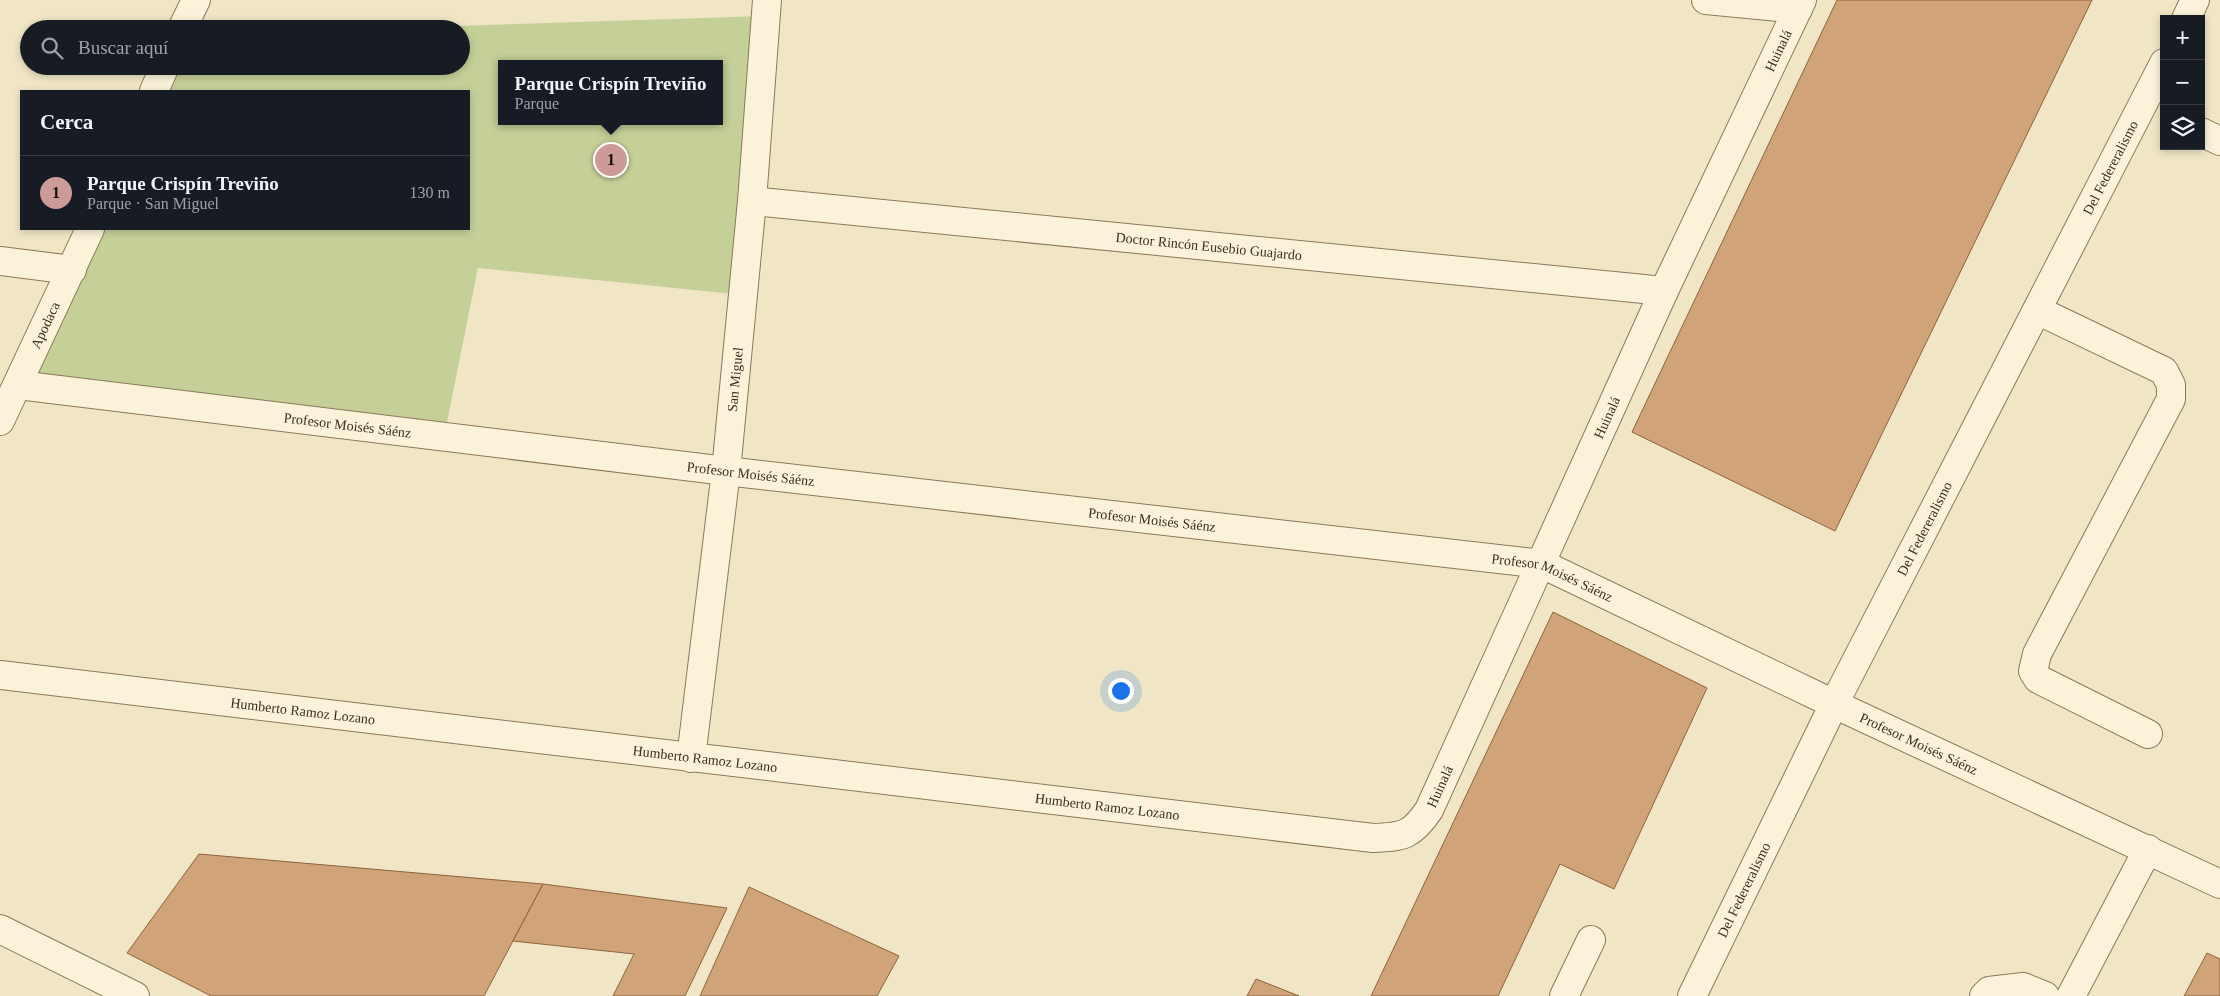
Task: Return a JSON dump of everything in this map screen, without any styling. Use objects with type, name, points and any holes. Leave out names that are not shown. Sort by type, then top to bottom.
[{"type":"street","points":[[186,20],[196,0]]},
{"type":"street","name":"San Miguel","points":[[691,758],[726,471],[752,201],[767,0]]},
{"type":"street","points":[[1706,0],[1800,4]]},
{"type":"street","points":[[2188,15],[2195,0]]},
{"type":"street","name":"Huinalá","points":[[1410,833],[1419,825],[1429,810],[1542,564],[1664,290],[1800,4]]},
{"type":"street","points":[[154,90],[161,75]]},
{"type":"street","name":"Del Federeralismo","points":[[1692,996],[1834,704],[2037,310],[2154,108],[2160,81]]},
{"type":"street","points":[[2205,134],[2220,141]]},
{"type":"street","name":"Doctor Rincón Eusebio Guajardo","points":[[752,201],[1664,290]]},
{"type":"street","name":"Apodaca","points":[[0,421],[90,230]]},
{"type":"street","points":[[0,260],[72,270]]},
{"type":"street","points":[[2037,310],[2164,371],[2171,385],[2171,399],[2037,654],[2033,671],[2038,679],[2148,734]]},
{"type":"street","name":"Profesor Moisés Sáénz","points":[[18,385],[726,471],[1542,564],[1834,704],[2220,884]]},
{"type":"street","name":"Humberto Ramoz Lozano","points":[[0,675],[1373,838],[1395,838],[1410,833]]},
{"type":"street","points":[[2071,996],[2148,849]]},
{"type":"street","points":[[0,929],[135,996]]},
{"type":"street","points":[[1564,996],[1591,940]]},
{"type":"street","points":[[1984,996],[1989,991],[2023,987],[2045,996]]},
{"type":"green space","points":[[765,16],[743,295],[478,268],[444,437],[19,385],[90,230],[470,230],[470,90],[154,90],[161,75],[470,75],[470,25]]},
{"type":"building","points":[[1837,0],[2092,0],[1835,531],[1632,432]]},
{"type":"building","points":[[1553,612],[1707,688],[1614,889],[1560,864],[1498,996],[1371,996]]},
{"type":"building","points":[[199,854],[543,884],[484,996],[211,996],[127,953]]},
{"type":"building","points":[[543,884],[727,908],[685,996],[613,996],[634,954],[513,941]]},
{"type":"building","points":[[749,887],[899,956],[877,996],[700,996]]},
{"type":"building","points":[[2207,953],[2220,959],[2220,996],[2184,996]]},
{"type":"building","points":[[1256,979],[1299,996],[1247,996]]},
{"type":"place","name":"Parque Crispín Treviño","points":[[611,160]]}]
